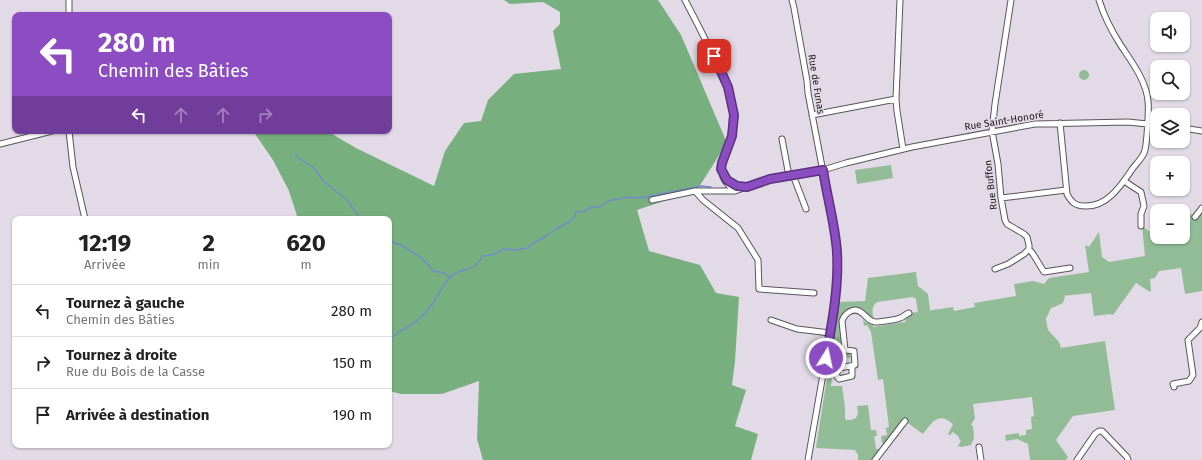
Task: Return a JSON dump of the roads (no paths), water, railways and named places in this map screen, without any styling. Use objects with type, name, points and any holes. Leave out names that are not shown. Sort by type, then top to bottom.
[{"type":"street","points":[[69,0],[69,12]]},
{"type":"street","points":[[685,0],[728,87],[734,115],[732,136],[721,169],[724,178],[733,189]]},
{"type":"street","name":"Rue de Funas","points":[[792,0],[823,170],[837,257],[836,290],[828,348],[808,460]]},
{"type":"street","points":[[900,0],[896,99],[903,149]]},
{"type":"street","name":"Rue Buffon","points":[[1011,0],[992,131],[1005,220],[1006,224],[1027,237],[1029,249],[1044,272],[1070,268]]},
{"type":"street","points":[[1060,123],[1066,190],[1070,200],[1074,204],[1089,206],[1098,204],[1109,198],[1124,181],[1145,152],[1148,124],[1148,102],[1144,85],[1131,60],[1110,27],[1102,11],[1099,0]]},
{"type":"street","points":[[812,115],[896,99]]},
{"type":"street","name":"Rue Saint-Honoré","points":[[652,200],[695,192],[747,187],[770,179],[823,170],[903,149],[1035,124],[1128,122],[1148,124]]},
{"type":"street","points":[[1190,129],[1202,131]]},
{"type":"street","points":[[0,144],[40,134]]},
{"type":"street","points":[[69,134],[74,167],[84,216]]},
{"type":"street","points":[[782,139],[791,176],[806,209]]},
{"type":"street","points":[[1124,181],[1141,192],[1144,206],[1141,214],[1141,226]]},
{"type":"street","points":[[1001,198],[1066,190]]},
{"type":"street","points":[[695,192],[738,228],[758,260],[759,289],[814,293]]},
{"type":"street","points":[[1195,218],[1202,208]]},
{"type":"street","points":[[996,269],[1008,264],[1029,249]]},
{"type":"street","points":[[845,350],[842,321],[845,314],[851,311],[859,311],[868,320],[874,322],[901,318],[905,314],[909,313]]},
{"type":"street","points":[[771,320],[797,329],[830,333]]},
{"type":"street","points":[[1174,387],[1173,384],[1189,381],[1193,375],[1188,340],[1192,333],[1200,328],[1202,322]]},
{"type":"street","points":[[828,348],[854,351],[855,365],[852,366]]},
{"type":"street","points":[[875,460],[905,421]]},
{"type":"street","points":[[1077,460],[1095,434],[1102,431],[1127,457],[1128,460]]},
{"type":"street","points":[[979,447],[981,460]]},
{"type":"waterway","points":[[295,154],[314,168],[323,181],[347,200],[358,216]]},
{"type":"waterway","points":[[393,337],[399,331],[414,323],[426,312],[453,274],[471,268],[482,256],[492,255],[504,249],[515,250],[528,248],[532,244],[569,222],[575,216],[576,212],[584,211],[592,207],[600,207],[608,201],[628,197],[639,198],[701,186],[711,187]]},
{"type":"waterway","points":[[392,242],[401,245],[422,258],[433,271],[444,273],[449,277]]}]
